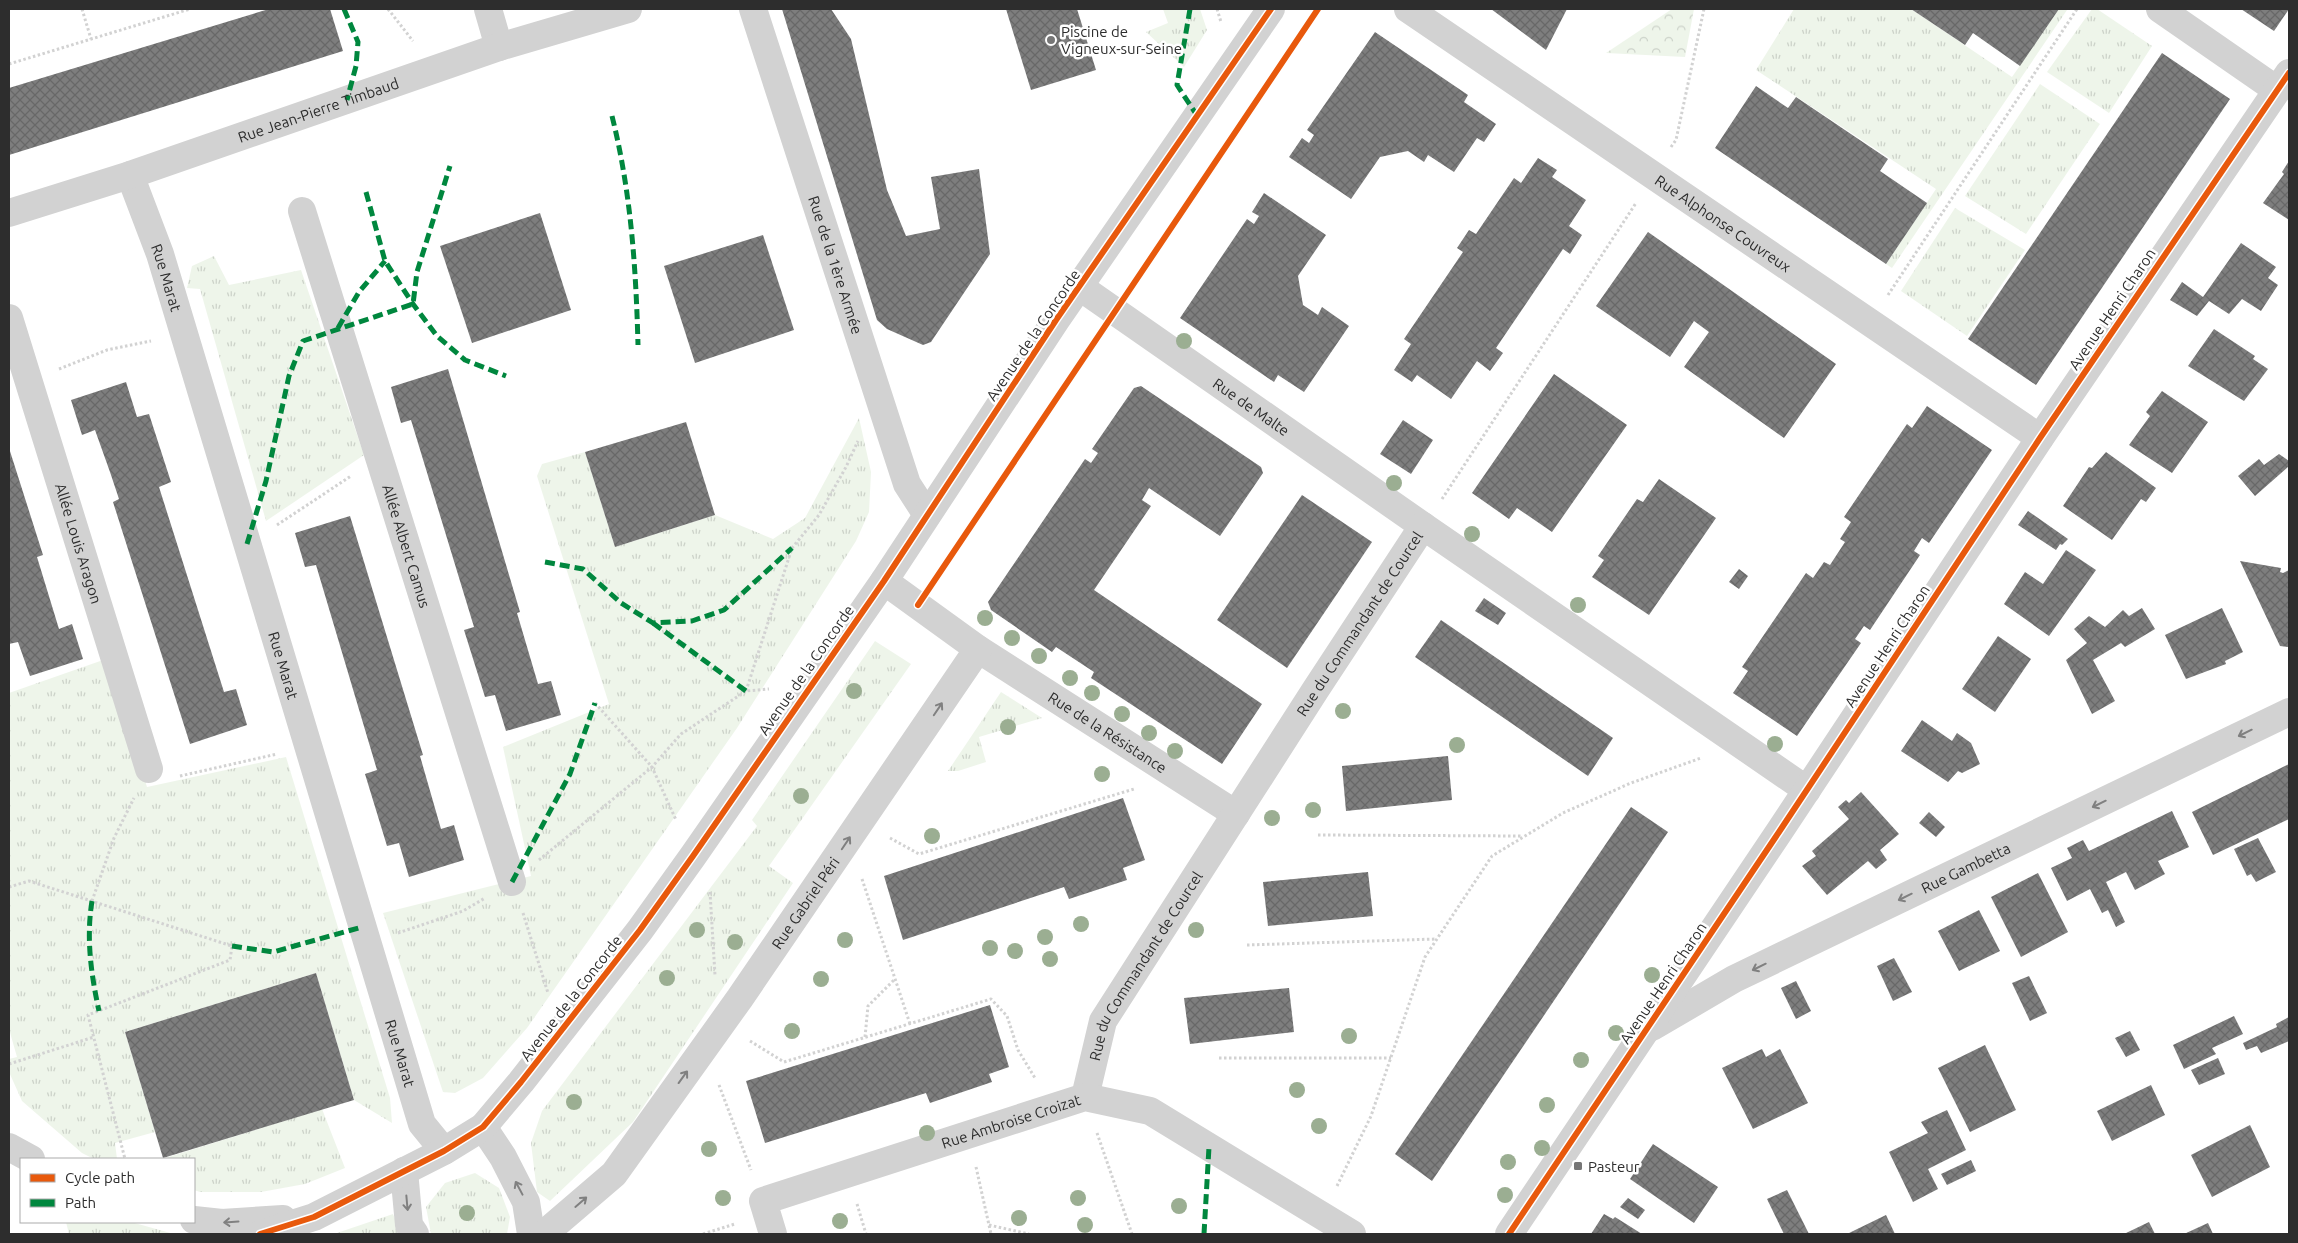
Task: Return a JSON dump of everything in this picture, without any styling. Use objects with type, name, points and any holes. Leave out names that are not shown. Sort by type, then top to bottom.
[{"type":"street","points":[[488,9],[499,47]]},
{"type":"street","name":"Rue Jean-Pierre Timbaud","points":[[9,213],[130,175],[499,47],[628,9]]},
{"type":"street","name":"Rue de la 1ère Armée","points":[[753,9],[907,484],[928,515]]},
{"type":"street","name":"Avenue de la Concorde","points":[[260,1234],[314,1217],[444,1151],[484,1127],[640,930],[693,856],[884,581],[1080,288],[1271,9]]},
{"type":"street","name":"Rue Alphonse Couvreux","points":[[1408,9],[2040,438]]},
{"type":"street","points":[[2160,9],[2283,81]]},
{"type":"street","name":"Avenue Henri Charon","points":[[1509,1234],[1807,790],[2040,438],[2283,81]]},
{"type":"street","name":"Rue Marat","points":[[130,175],[160,254],[422,1124],[444,1151]]},
{"type":"street","name":"Allée Albert Camus","points":[[302,211],[512,882]]},
{"type":"street","name":"Rue de Malte","points":[[1080,288],[1423,526]]},
{"type":"street","name":"Allée Louis Aragon","points":[[9,318],[149,769]]},
{"type":"street","name":"Rue du Commandant de Courcel","points":[[1085,1097],[1103,1021],[1423,526],[1807,790]]},
{"type":"street","points":[[884,581],[978,649]]},
{"type":"street","name":"Rue de la Résistance","points":[[978,649],[1175,777],[1236,814]]},
{"type":"street","name":"Rue Gabriel Péri","points":[[544,1234],[614,1174],[722,1024],[978,649]]},
{"type":"street","name":"Rue Gambetta","points":[[1646,1030],[1734,979],[2289,712]]},
{"type":"street","name":"Rue Ambroise Croizat","points":[[762,1201],[1085,1097],[1150,1111],[1352,1234]]},
{"type":"street","points":[[484,1127],[503,1157],[526,1202],[531,1234]]},
{"type":"street","points":[[9,1147],[29,1158]]},
{"type":"street","points":[[404,1171],[409,1225],[414,1234]]},
{"type":"street","points":[[762,1201],[773,1234]]},
{"type":"street","name":"Avenue de la Concorde","points":[[195,1220],[222,1223],[314,1217]]},
{"type":"path","points":[[82,9],[91,39]]},
{"type":"path","points":[[9,64],[190,9]]},
{"type":"path","points":[[388,9],[434,70]]},
{"type":"path","points":[[1423,526],[1676,140],[1704,9]]},
{"type":"path","points":[[1870,322],[2077,9]]},
{"type":"path","points":[[28,381],[107,350],[184,334]]},
{"type":"path","points":[[746,691],[792,548],[819,515],[846,468],[858,440]]},
{"type":"path","points":[[247,544],[379,457]]},
{"type":"path","points":[[367,943],[464,911],[512,882],[652,767],[681,734],[746,691],[812,684]]},
{"type":"path","points":[[594,703],[652,767],[710,890],[715,984],[740,998]]},
{"type":"path","points":[[1322,1216],[1372,1116],[1425,957],[1492,856],[1563,813],[1580,805],[1631,783],[1740,743]]},
{"type":"path","points":[[92,901],[114,838],[149,769],[166,779],[308,748]]},
{"type":"path","points":[[855,830],[919,854],[1175,777]]},
{"type":"path","points":[[855,830],[895,980],[910,1024]]},
{"type":"path","points":[[1318,835],[1524,836]]},
{"type":"path","points":[[9,887],[29,881],[232,946],[230,960],[88,1015],[125,1158]]},
{"type":"path","points":[[512,882],[560,1032]]},
{"type":"path","points":[[1247,945],[1437,939]]},
{"type":"path","points":[[865,1037],[868,1006],[895,980]]},
{"type":"path","points":[[722,1024],[784,1062],[991,999],[1007,1016],[1018,1050],[1053,1108]]},
{"type":"path","points":[[9,1064],[94,1037]]},
{"type":"path","points":[[705,1047],[762,1201]]},
{"type":"path","points":[[1219,1058],[1391,1058]]},
{"type":"path","points":[[1085,1097],[1132,1234]]},
{"type":"path","points":[[969,1135],[991,1234]]},
{"type":"path","points":[[989,1225],[1029,1234]]},
{"type":"green space","points":[[1163,9],[1200,9],[1207,30],[1184,67],[1146,32],[1168,23]]},
{"type":"green space","points":[[1672,9],[1694,9],[1685,57],[1606,53]]},
{"type":"green space","points":[[1794,9],[1911,9],[2012,77],[2059,9],[2067,10],[1892,268],[1886,264],[1936,189],[1756,70]]},
{"type":"green space","points":[[2092,9],[2097,9],[2152,46],[2109,113],[2047,72]]},
{"type":"green space","points":[[2040,84],[2100,124],[2026,234],[1965,196]]},
{"type":"green space","points":[[1955,208],[2025,250],[1967,336],[1901,291]]},
{"type":"green space","points":[[214,256],[229,285],[301,270],[364,455],[266,521],[200,289],[187,288],[192,266]]},
{"type":"green space","points":[[859,418],[871,472],[869,512],[856,541],[737,728],[527,1028],[483,1078],[455,1093],[443,1092],[383,913],[531,876],[503,747],[609,704],[537,476],[542,464],[585,452],[615,547],[715,515],[773,539],[805,518]]},
{"type":"green space","points":[[875,641],[911,664],[769,866],[793,883],[633,1122],[550,1201],[537,1192],[531,1143],[542,1111],[757,826],[752,820]]},
{"type":"green space","points":[[106,659],[147,787],[286,757],[390,1098],[392,1123],[354,1100],[316,973],[125,1032],[155,1132],[115,1143],[117,1158],[92,1158],[82,1153],[22,1101],[9,1072],[9,1059],[17,1057],[9,1029],[9,693]]},
{"type":"green space","points":[[1001,692],[1042,718],[979,737],[986,762],[958,771],[948,771]]},
{"type":"green space","points":[[322,1109],[345,1168],[305,1184],[261,1192],[200,1192],[195,1190],[195,1158],[165,1158]]},
{"type":"green space","points":[[475,1173],[499,1188],[510,1217],[507,1234],[431,1234],[426,1207],[445,1183]]},
{"type":"green space","points":[[393,1214],[401,1234],[334,1234]]},
{"type":"green space","points":[[66,1223],[135,1223],[174,1234],[69,1234]]},
{"type":"building","points":[[269,9],[330,9],[343,51],[9,155],[9,88]]},
{"type":"building","points":[[782,9],[831,9],[851,39],[887,190],[906,236],[940,229],[931,177],[979,169],[990,254],[931,342],[923,345],[887,329],[877,320]]},
{"type":"building","name":"Piscine de Vigneux-sur-Seine","points":[[1006,9],[1077,9],[1096,70],[1031,90]]},
{"type":"building","points":[[1491,9],[1567,9],[1546,50]]},
{"type":"building","points":[[1911,9],[2059,9],[2020,66],[1973,33],[1965,45]]},
{"type":"building","points":[[2241,9],[2289,9],[2274,31]]},
{"type":"building","points":[[1375,32],[1468,95],[1464,102],[1496,124],[1484,142],[1477,138],[1454,172],[1428,155],[1424,162],[1408,151],[1380,157],[1351,199],[1289,157],[1302,138],[1309,143],[1314,135],[1307,130]]},
{"type":"building","points":[[2162,53],[2230,99],[2036,385],[1968,339]]},
{"type":"building","points":[[1756,86],[1788,108],[1796,97],[1888,159],[1880,171],[1927,203],[1886,264],[1715,148]]},
{"type":"building","points":[[1538,158],[1557,170],[1552,177],[1586,200],[1569,226],[1582,235],[1570,254],[1563,249],[1496,348],[1503,353],[1490,371],[1477,361],[1451,399],[1417,375],[1412,382],[1394,370],[1411,344],[1404,339],[1463,252],[1457,248],[1469,230],[1476,234],[1514,178],[1521,183]]},
{"type":"building","points":[[2289,161],[2289,220],[2263,203],[2284,174],[2282,172]]},
{"type":"building","points":[[1264,193],[1326,235],[1298,276],[1303,305],[1318,315],[1322,307],[1349,326],[1304,392],[1278,375],[1274,382],[1180,318],[1247,219],[1254,224],[1259,216],[1252,212]]},
{"type":"building","points":[[540,213],[571,310],[472,343],[440,246]]},
{"type":"building","points":[[1648,232],[1836,364],[1784,438],[1684,367],[1709,332],[1694,321],[1670,357],[1596,306]]},
{"type":"building","points":[[763,235],[794,330],[695,363],[664,266]]},
{"type":"building","points":[[2241,243],[2276,267],[2268,278],[2278,285],[2261,311],[2242,299],[2229,314],[2209,301],[2197,316],[2170,300],[2182,282],[2203,297]]},
{"type":"building","points":[[2214,329],[2255,356],[2253,359],[2268,369],[2244,401],[2188,366]]},
{"type":"building","points":[[448,369],[520,612],[517,613],[538,684],[551,681],[561,715],[506,731],[495,695],[485,697],[464,630],[474,627],[411,420],[401,423],[391,387]]},
{"type":"building","points":[[1554,374],[1627,425],[1552,532],[1517,508],[1509,519],[1472,493]]},
{"type":"building","points":[[126,382],[137,417],[149,414],[171,482],[159,487],[224,692],[236,689],[247,725],[190,744],[113,502],[119,499],[110,472],[95,430],[82,435],[71,400]]},
{"type":"building","points":[[1141,386],[1261,467],[1263,473],[1220,536],[1149,488],[1142,500],[1151,506],[1094,590],[1262,704],[1222,764],[1091,678],[1094,672],[1056,647],[1052,652],[991,610],[988,602],[1085,459],[1091,463],[1098,453],[1092,449],[1134,388]]},
{"type":"building","points":[[2162,391],[2208,422],[2172,473],[2129,445],[2150,416],[2146,412]]},
{"type":"building","points":[[1927,406],[1992,450],[1929,543],[1922,538],[1914,551],[1920,555],[1870,630],[1864,626],[1855,639],[1861,643],[1797,736],[1733,693],[1748,671],[1742,667],[1806,573],[1813,578],[1824,562],[1830,565],[1845,542],[1840,539],[1851,522],[1844,517],[1907,424],[1912,428]]},
{"type":"building","points":[[1403,420],[1433,440],[1411,474],[1380,454]]},
{"type":"building","points":[[686,422],[715,515],[615,547],[585,452]]},
{"type":"building","points":[[9,448],[43,555],[37,557],[59,629],[72,624],[83,659],[30,676],[18,642],[9,644]]},
{"type":"building","points":[[2106,452],[2156,488],[2146,502],[2141,499],[2112,540],[2063,506],[2089,467],[2092,468]]},
{"type":"building","points":[[2279,454],[2289,461],[2289,466],[2255,496],[2238,476],[2259,459],[2264,465]]},
{"type":"building","points":[[1659,479],[1716,518],[1649,615],[1592,577],[1604,560],[1598,556],[1637,499],[1643,502]]},
{"type":"building","points":[[1302,495],[1372,542],[1287,668],[1217,620]]},
{"type":"building","points":[[2028,511],[2068,539],[2062,545],[2060,544],[2056,550],[2018,525]]},
{"type":"building","points":[[350,516],[423,755],[420,756],[441,829],[454,825],[464,860],[409,877],[399,843],[387,846],[365,774],[377,770],[316,565],[305,567],[295,533]]},
{"type":"building","points":[[2066,550],[2096,570],[2049,636],[2004,604],[2025,572],[2043,584]]},
{"type":"building","points":[[2240,561],[2281,568],[2280,572],[2283,573],[2289,570],[2289,647],[2280,646]]},
{"type":"building","points":[[1739,569],[1748,576],[1739,589],[1729,582]]},
{"type":"building","points":[[1484,598],[1506,613],[1498,625],[1475,611]]},
{"type":"building","points":[[2142,608],[2155,629],[2125,647],[2121,643],[2093,660],[2115,701],[2092,714],[2066,660],[2087,643],[2074,629],[2089,616],[2105,627],[2123,610],[2129,616]]},
{"type":"building","points":[[2222,608],[2243,652],[2225,661],[2226,664],[2186,679],[2165,635]]},
{"type":"building","points":[[1441,620],[1613,738],[1588,776],[1415,657]]},
{"type":"building","points":[[1998,636],[2031,659],[1995,712],[1962,689]]},
{"type":"building","points":[[1922,720],[1952,741],[1957,733],[1971,743],[1980,764],[1962,773],[1958,771],[1948,782],[1901,751]]},
{"type":"building","points":[[1448,756],[1452,800],[1346,811],[1342,766]]},
{"type":"building","points":[[2289,764],[2289,819],[2213,855],[2192,812]]},
{"type":"building","points":[[1861,792],[1899,834],[1880,850],[1887,860],[1876,869],[1868,861],[1827,895],[1802,866],[1816,856],[1812,851],[1849,819],[1838,807],[1846,800],[1849,803]]},
{"type":"building","points":[[1123,798],[1145,860],[1123,868],[1127,880],[1069,899],[1064,887],[903,940],[884,876]]},
{"type":"building","points":[[1631,807],[1668,832],[1432,1181],[1395,1154]]},
{"type":"building","points":[[2172,811],[2189,847],[2158,861],[2165,874],[2135,890],[2126,872],[2106,882],[2125,922],[2116,927],[2108,910],[2102,913],[2090,889],[2067,901],[2051,868],[2072,858],[2067,848],[2083,840],[2089,851]]},
{"type":"building","points":[[1929,812],[1945,827],[1936,837],[1919,823]]},
{"type":"building","points":[[2258,838],[2276,872],[2256,882],[2251,874],[2247,876],[2234,849]]},
{"type":"building","points":[[1368,872],[1373,916],[1268,926],[1263,882]]},
{"type":"building","points":[[2038,873],[2068,932],[2021,957],[1991,897]]},
{"type":"building","points":[[1979,910],[2000,951],[1959,971],[1938,931]]},
{"type":"building","points":[[1894,958],[1912,992],[1893,1001],[1877,966]]},
{"type":"building","points":[[316,973],[354,1100],[163,1158],[125,1032]]},
{"type":"building","points":[[2029,976],[2047,1013],[2030,1021],[2012,983]]},
{"type":"building","points":[[1796,981],[1811,1011],[1796,1019],[1781,988]]},
{"type":"building","points":[[1289,988],[1294,1032],[1190,1044],[1184,998]]},
{"type":"building","points":[[990,1005],[1009,1067],[989,1074],[992,1082],[930,1103],[926,1093],[765,1143],[746,1081]]},
{"type":"building","points":[[2234,1016],[2243,1034],[2212,1048],[2216,1054],[2184,1069],[2173,1045]]},
{"type":"building","points":[[2289,1017],[2289,1041],[2261,1053],[2257,1046],[2246,1050],[2243,1043],[2277,1027],[2276,1024]]},
{"type":"building","points":[[2130,1031],[2140,1050],[2126,1057],[2115,1038]]},
{"type":"building","points":[[1985,1045],[2016,1110],[1970,1132],[1938,1068]]},
{"type":"building","points":[[1762,1049],[1766,1057],[1780,1049],[1808,1103],[1753,1129],[1722,1068]]},
{"type":"building","points":[[2218,1058],[2225,1074],[2199,1085],[2191,1070]]},
{"type":"building","points":[[2151,1085],[2165,1115],[2112,1141],[2097,1111]]},
{"type":"building","points":[[1947,1110],[1966,1150],[1928,1169],[1938,1189],[1913,1202],[1889,1152],[1928,1133],[1921,1122]]},
{"type":"building","points":[[2250,1125],[2270,1167],[2212,1197],[2191,1155]]},
{"type":"building","points":[[1653,1144],[1718,1187],[1694,1223],[1630,1179]]},
{"type":"building","points":[[1971,1160],[1976,1171],[1947,1185],[1941,1174]]},
{"type":"building","points":[[1787,1190],[1809,1234],[1784,1234],[1767,1199]]},
{"type":"building","points":[[1628,1198],[1645,1210],[1638,1219],[1620,1207]]},
{"type":"building","points":[[1604,1214],[1613,1219],[1615,1217],[1642,1234],[1591,1234]]},
{"type":"building","points":[[1886,1215],[1895,1234],[1847,1234]]},
{"type":"building","points":[[2149,1222],[2155,1234],[2124,1234]]},
{"type":"building","points":[[2208,1223],[2213,1234],[2184,1234]]},
{"type":"marked path","points":[[344,9],[358,42],[356,66],[347,100]]},
{"type":"marked path","points":[[1190,9],[1177,85],[1198,117]]},
{"type":"marked path","points":[[612,116],[628,202],[636,287],[638,345]]},
{"type":"marked path","points":[[247,544],[266,481],[289,376],[303,341],[413,304],[417,272],[450,166]]},
{"type":"marked path","points":[[366,192],[385,261],[437,336],[465,360],[506,376]]},
{"type":"marked path","points":[[338,328],[359,292],[385,261]]},
{"type":"marked path","points":[[545,562],[583,569],[621,603],[653,623],[692,621],[724,610],[792,548]]},
{"type":"marked path","points":[[653,623],[746,691]]},
{"type":"marked path","points":[[512,882],[570,774],[595,703]]},
{"type":"marked path","points":[[92,901],[89,942],[99,1011]]},
{"type":"marked path","points":[[232,946],[273,952],[362,927]]},
{"type":"marked path","points":[[1204,1234],[1209,1147]]},
{"type":"cycle path","points":[[260,1234],[314,1217],[444,1151],[483,1127],[521,1082],[640,930],[693,856],[884,581],[1056,320],[1271,9]]},
{"type":"cycle path","points":[[918,605],[1318,9]]},
{"type":"cycle path","points":[[1509,1234],[1779,832],[2040,438],[2289,73]]},
{"type":"place","name":"Piscine de Vigneux-sur-Seine","points":[[1051,40]]},
{"type":"place","name":"Pasteur","points":[[1578,1166]]}]
